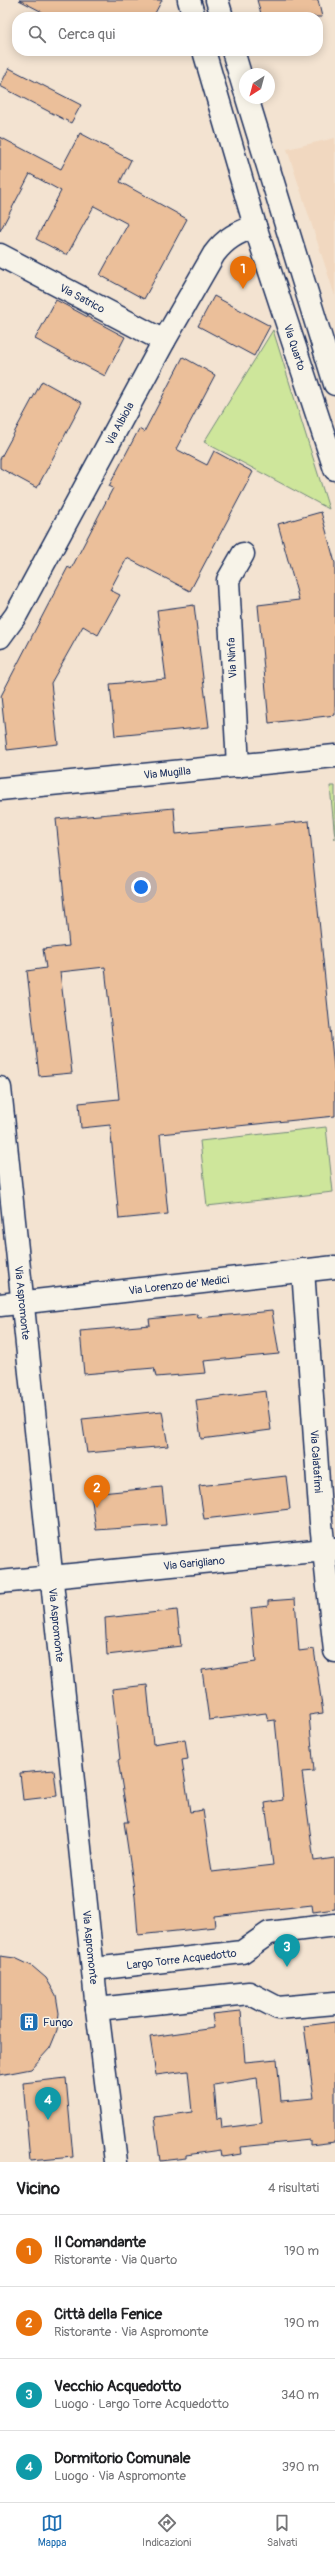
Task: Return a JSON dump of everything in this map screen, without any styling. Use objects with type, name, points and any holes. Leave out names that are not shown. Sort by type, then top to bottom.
[{"type":"street","points":[[189,0],[193,12]]},
{"type":"street","points":[[217,0],[221,12]]},
{"type":"street","name":"Via Quarto","points":[[205,56],[255,226],[335,469]]},
{"type":"street","points":[[234,56],[239,71]]},
{"type":"street","points":[[249,104],[335,384]]},
{"type":"street","points":[[255,226],[284,218]]},
{"type":"street","name":"Via Albiola","points":[[0,637],[16,615],[164,341],[222,242],[232,235],[255,226]]},
{"type":"street","name":"Via Satrico","points":[[0,254],[164,341]]},
{"type":"street","name":"Via Ninfa","points":[[238,766],[228,580],[243,554]]},
{"type":"street","name":"Via Mugilla","points":[[0,788],[335,756]]},
{"type":"street","name":"Via Aspromonte","points":[[0,1088],[53,1576],[97,2009],[116,2162]]},
{"type":"street","name":"Via Lorenzo de' Medici","points":[[0,1305],[335,1267]]},
{"type":"street","name":"Via Calatafimi","points":[[303,1270],[329,1550],[335,1651]]},
{"type":"street","name":"Via Garigliano","points":[[0,1582],[329,1550]]},
{"type":"street","name":"Largo Torre Acquedotto","points":[[94,1969],[242,1952],[269,1934],[335,1925]]},
{"type":"street","points":[[97,2009],[249,1992],[278,2008],[335,2003]]},
{"type":"shaded area","points":[[335,138],[335,296],[287,149]]},
{"type":"green space","points":[[273,330],[329,509],[204,442]]},
{"type":"green space","points":[[330,786],[335,786],[335,839]]},
{"type":"green space","points":[[326,1127],[333,1192],[207,1206],[200,1141]]},
{"type":"building","points":[[19,0],[162,0],[156,12],[42,12]]},
{"type":"building","points":[[257,0],[318,0],[321,12],[261,12]]},
{"type":"building","points":[[9,68],[81,105],[71,123],[0,86]]},
{"type":"building","points":[[80,133],[131,160],[120,182],[187,219],[144,299],[100,275],[128,224],[94,206],[67,255],[36,239],[61,191],[30,174],[0,231],[0,137],[61,169]]},
{"type":"building","points":[[214,296],[270,326],[254,356],[198,326]]},
{"type":"building","points":[[56,300],[125,337],[105,376],[35,339]]},
{"type":"building","points":[[183,357],[215,375],[176,449],[207,465],[214,451],[253,472],[190,591],[127,558],[110,590],[120,595],[98,635],[83,626],[51,683],[58,744],[7,750],[1,696],[68,567],[71,569],[113,488],[109,486],[139,429],[144,432]]},
{"type":"building","points":[[42,381],[82,403],[37,488],[0,468],[0,459]]},
{"type":"building","points":[[321,512],[335,563],[335,715],[269,723],[258,605],[299,600],[278,524]]},
{"type":"building","points":[[194,605],[209,727],[115,736],[110,684],[166,679],[157,610]]},
{"type":"building","points":[[174,808],[176,834],[309,821],[335,1078],[335,1116],[160,1134],[168,1214],[119,1219],[110,1125],[81,1128],[79,1103],[119,1099],[105,967],[60,972],[72,1073],[39,1076],[27,971],[46,968],[43,949],[69,946],[56,819]]},
{"type":"building","points":[[272,1311],[279,1354],[204,1361],[206,1373],[156,1377],[154,1368],[84,1374],[80,1331],[150,1325],[149,1319],[197,1314],[198,1318]]},
{"type":"building","points":[[266,1391],[271,1430],[201,1439],[196,1400]]},
{"type":"building","points":[[162,1411],[168,1446],[87,1453],[82,1419]]},
{"type":"building","points":[[286,1476],[290,1509],[204,1519],[199,1486]]},
{"type":"building","points":[[162,1487],[166,1525],[96,1530],[91,1494]]},
{"type":"building","points":[[295,1599],[299,1651],[314,1649],[323,1713],[309,1715],[314,1771],[302,1772],[314,1861],[335,1858],[335,1909],[313,1912],[312,1905],[214,1916],[215,1927],[138,1935],[135,1896],[124,1822],[128,1822],[118,1760],[120,1759],[112,1689],[147,1685],[153,1744],[185,1739],[188,1759],[182,1760],[190,1812],[203,1810],[212,1872],[273,1865],[265,1803],[283,1800],[275,1720],[268,1721],[266,1713],[209,1720],[202,1670],[256,1662],[251,1608],[268,1606],[268,1601]]},
{"type":"building","points":[[177,1610],[181,1646],[107,1655],[105,1618]]},
{"type":"building","points":[[54,1770],[57,1796],[23,1800],[20,1773]]},
{"type":"building","name":"Fungo","points":[[0,1956],[15,1958],[32,1966],[46,1978],[56,1995],[59,2013],[57,2031],[50,2048],[31,2069],[0,2075]]},
{"type":"building","points":[[241,2011],[245,2062],[277,2059],[281,2101],[314,2098],[304,2026],[335,2022],[335,2142],[310,2145],[310,2140],[240,2147],[241,2154],[222,2157],[221,2150],[186,2155],[186,2158],[160,2161],[154,2117],[192,2112],[188,2071],[156,2075],[150,2037],[214,2028],[212,2014]],"holes":[[[257,2078],[262,2123],[222,2128],[221,2118],[217,2119],[214,2085]]]},
{"type":"building","points":[[66,2078],[73,2157],[30,2161],[23,2083]]},
{"type":"place","name":"Il Comandante","points":[[243,289]]},
{"type":"place","name":"Città della Fenice","points":[[97,1508]]},
{"type":"place","name":"Vecchio Acquedotto","points":[[287,1967]]},
{"type":"place","name":"Fungo","points":[[29,2022]]},
{"type":"place","name":"Dormitorio Comunale","points":[[48,2120]]}]
